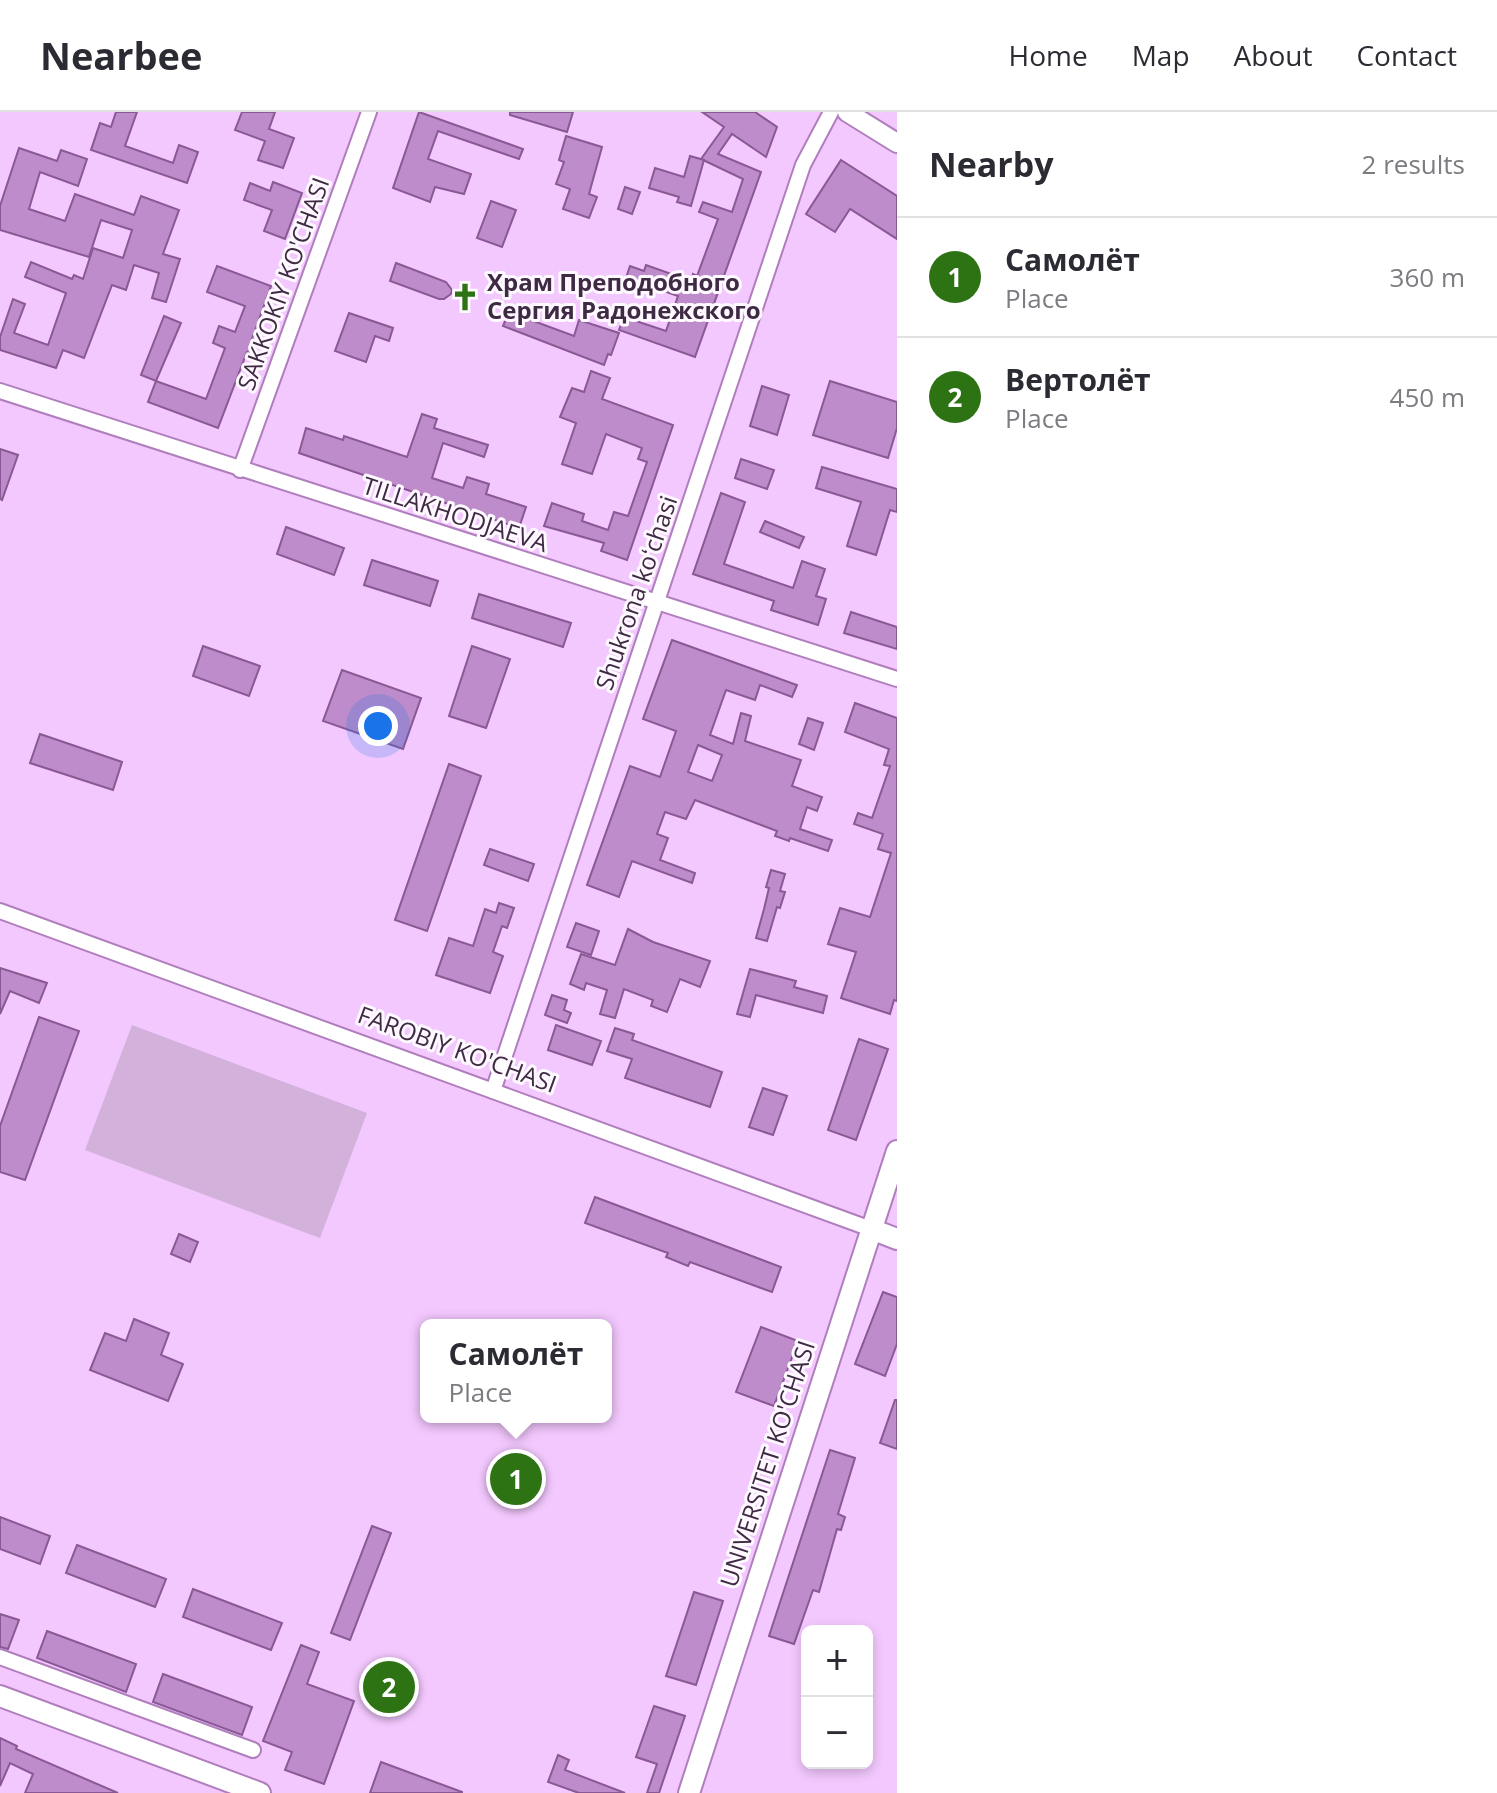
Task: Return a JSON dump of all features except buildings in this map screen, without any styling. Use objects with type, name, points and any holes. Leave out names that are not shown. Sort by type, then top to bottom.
[{"type":"main road","name":"UNIVERSITET KO'CHASI","points":[[689,1793],[897,1151]]},
{"type":"main road","name":"FAROBIY KO'CHASI","points":[[871,1229],[897,1239]]},
{"type":"main road","points":[[0,1696],[259,1793]]},
{"type":"street","name":"SAKKOKIY KO'CHASI","points":[[240,470],[369,112]]},
{"type":"street","name":"Shukrona koʻchasi","points":[[493,1091],[803,165],[831,112]]},
{"type":"street","points":[[847,112],[897,143]]},
{"type":"street","name":"TILLAKHODJAEVA","points":[[0,391],[897,679]]},
{"type":"street","name":"FAROBIY KO'CHASI","points":[[0,911],[871,1229]]},
{"type":"street","points":[[0,1657],[253,1750]]},
{"type":"shaded area","points":[[132,1025],[367,1113],[320,1238],[85,1150]]},
{"type":"place","name":"Храм Преподобного Сергия Радонежского","points":[[465,297]]},
{"type":"place","name":"Самолёт","points":[[516,1479]]},
{"type":"place","name":"Вертолёт","points":[[389,1687]]}]
